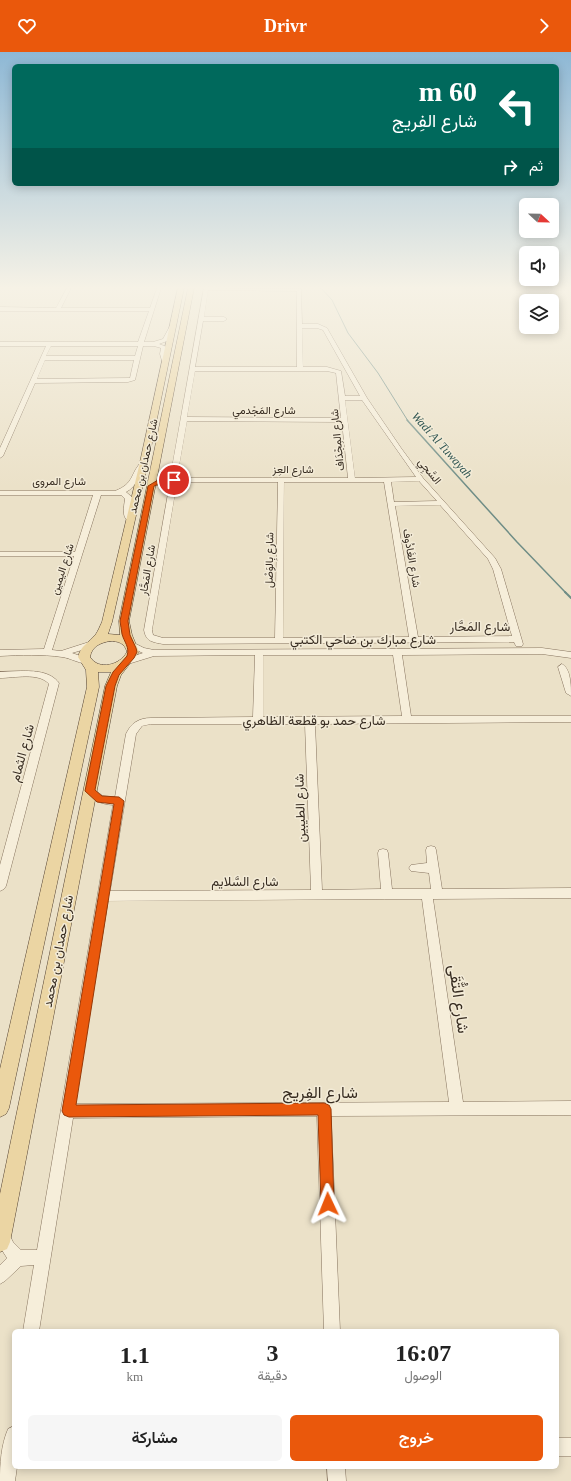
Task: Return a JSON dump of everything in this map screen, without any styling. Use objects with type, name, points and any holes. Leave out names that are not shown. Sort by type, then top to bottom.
[{"type":"main road","name":"شارع حمدان بن محمد","points":[[93,643],[102,634],[108,622],[166,355]]},
{"type":"main road","name":"شارع حمدان بن محمد","points":[[130,643],[126,635],[124,621],[178,355]]},
{"type":"main road","points":[[103,638],[118,638],[130,643],[133,652],[126,662],[109,669],[94,667],[87,662],[84,653],[93,643],[103,638]]},
{"type":"main road","name":"شارع حمدان بن محمد","points":[[0,1108],[93,687],[92,670],[87,662]]},
{"type":"main road","name":"شارع حمدان بن محمد","points":[[1,1238],[110,686],[116,674],[126,662]]},
{"type":"street","points":[[0,456],[44,355]]},
{"type":"street","points":[[33,381],[133,379],[139,355]]},
{"type":"street","points":[[163,355],[165,361]]},
{"type":"street","name":"شارع المَحَّار","points":[[195,355],[148,630],[149,636],[152,639],[163,641],[517,639]]},
{"type":"street","points":[[300,355],[300,369]]},
{"type":"street","name":"السَّجِي","points":[[340,355],[364,398],[421,479],[495,564],[517,639],[522,651]]},
{"type":"street","points":[[43,358],[138,358]]},
{"type":"street","name":"شارع المِجْدَاف","points":[[192,369],[330,369],[339,372],[352,480]]},
{"type":"street","name":"شارع المِجْدَاف","points":[[343,398],[364,398]]},
{"type":"street","name":"شارع المَجْدمي","points":[[184,419],[345,420]]},
{"type":"street","points":[[118,492],[127,490],[132,486],[136,472],[144,462]]},
{"type":"street","name":"شارع العِز","points":[[154,475],[164,480]]},
{"type":"street","name":"شارع العِز","points":[[151,486],[164,480],[421,479]]},
{"type":"street","name":"شارع بِالوَصْل","points":[[279,641],[281,480]]},
{"type":"street","name":"شارع الغَادُوف","points":[[387,480],[414,639]]},
{"type":"street","name":"شارع اليمين","points":[[47,653],[98,492]]},
{"type":"street","points":[[118,492],[126,494],[129,498],[127,513],[130,520]]},
{"type":"street","name":"شارع المروى","points":[[0,493],[118,492]]},
{"type":"street","points":[[392,504],[443,503]]},
{"type":"street","points":[[0,554],[78,554]]},
{"type":"street","points":[[346,640],[347,652]]},
{"type":"street","points":[[59,653],[93,643]]},
{"type":"street","name":"شارع مبارك بن ضاحي الكتبي","points":[[130,643],[141,650],[154,653],[522,651],[557,652],[571,655]]},
{"type":"street","points":[[397,651],[407,720]]},
{"type":"street","points":[[0,653],[59,653],[74,656],[87,662]]},
{"type":"street","name":"شارع مبارك بن ضاحي الكتبي","points":[[126,662],[154,653]]},
{"type":"street","points":[[258,721],[259,653]]},
{"type":"street","points":[[562,668],[571,693]]},
{"type":"street","name":"شارع الثمام","points":[[0,675],[44,675],[54,683],[0,886]]},
{"type":"street","name":"شارع حمد بو قطعة الظاهري","points":[[32,1329],[119,801],[131,734],[137,724],[148,721],[571,719]]},
{"type":"street","name":"شارع الطيبين","points":[[310,720],[317,895]]},
{"type":"street","points":[[90,791],[96,797],[104,801],[119,801]]},
{"type":"street","points":[[85,812],[104,801]]},
{"type":"street","name":"شارع التُّقَى","points":[[431,850],[433,868],[432,894],[457,1108]]},
{"type":"street","points":[[384,853],[387,894]]},
{"type":"street","points":[[414,868],[433,868]]},
{"type":"street","name":"شارع السَّلايم","points":[[104,896],[571,894]]},
{"type":"street","name":"شارع الفِريج","points":[[69,1111],[571,1108]]},
{"type":"street","points":[[324,1109],[332,1329]]},
{"type":"street","points":[[1,1238],[18,1258]]},
{"type":"street","points":[[0,1276],[18,1258],[44,1257]]},
{"type":"street","points":[[6,1481],[12,1446]]},
{"type":"street","points":[[559,1447],[571,1447]]},
{"type":"street","points":[[336,1469],[337,1481]]},
{"type":"waterway","name":"Wadi Al Tuwayah","points":[[364,355],[378,373],[408,421]]},
{"type":"waterway","name":"Wadi Al Tuwayah","points":[[407,420],[517,542],[566,593]]},
{"type":"waterway","name":"Wadi Al Tuwayah","points":[[566,593],[571,598]]},
{"type":"route","points":[[174,480],[160,481],[151,486],[124,621],[126,635],[133,652],[128,661],[116,674],[110,686],[90,791],[96,797],[104,801],[119,801],[69,1111],[324,1109],[328,1204]]}]
